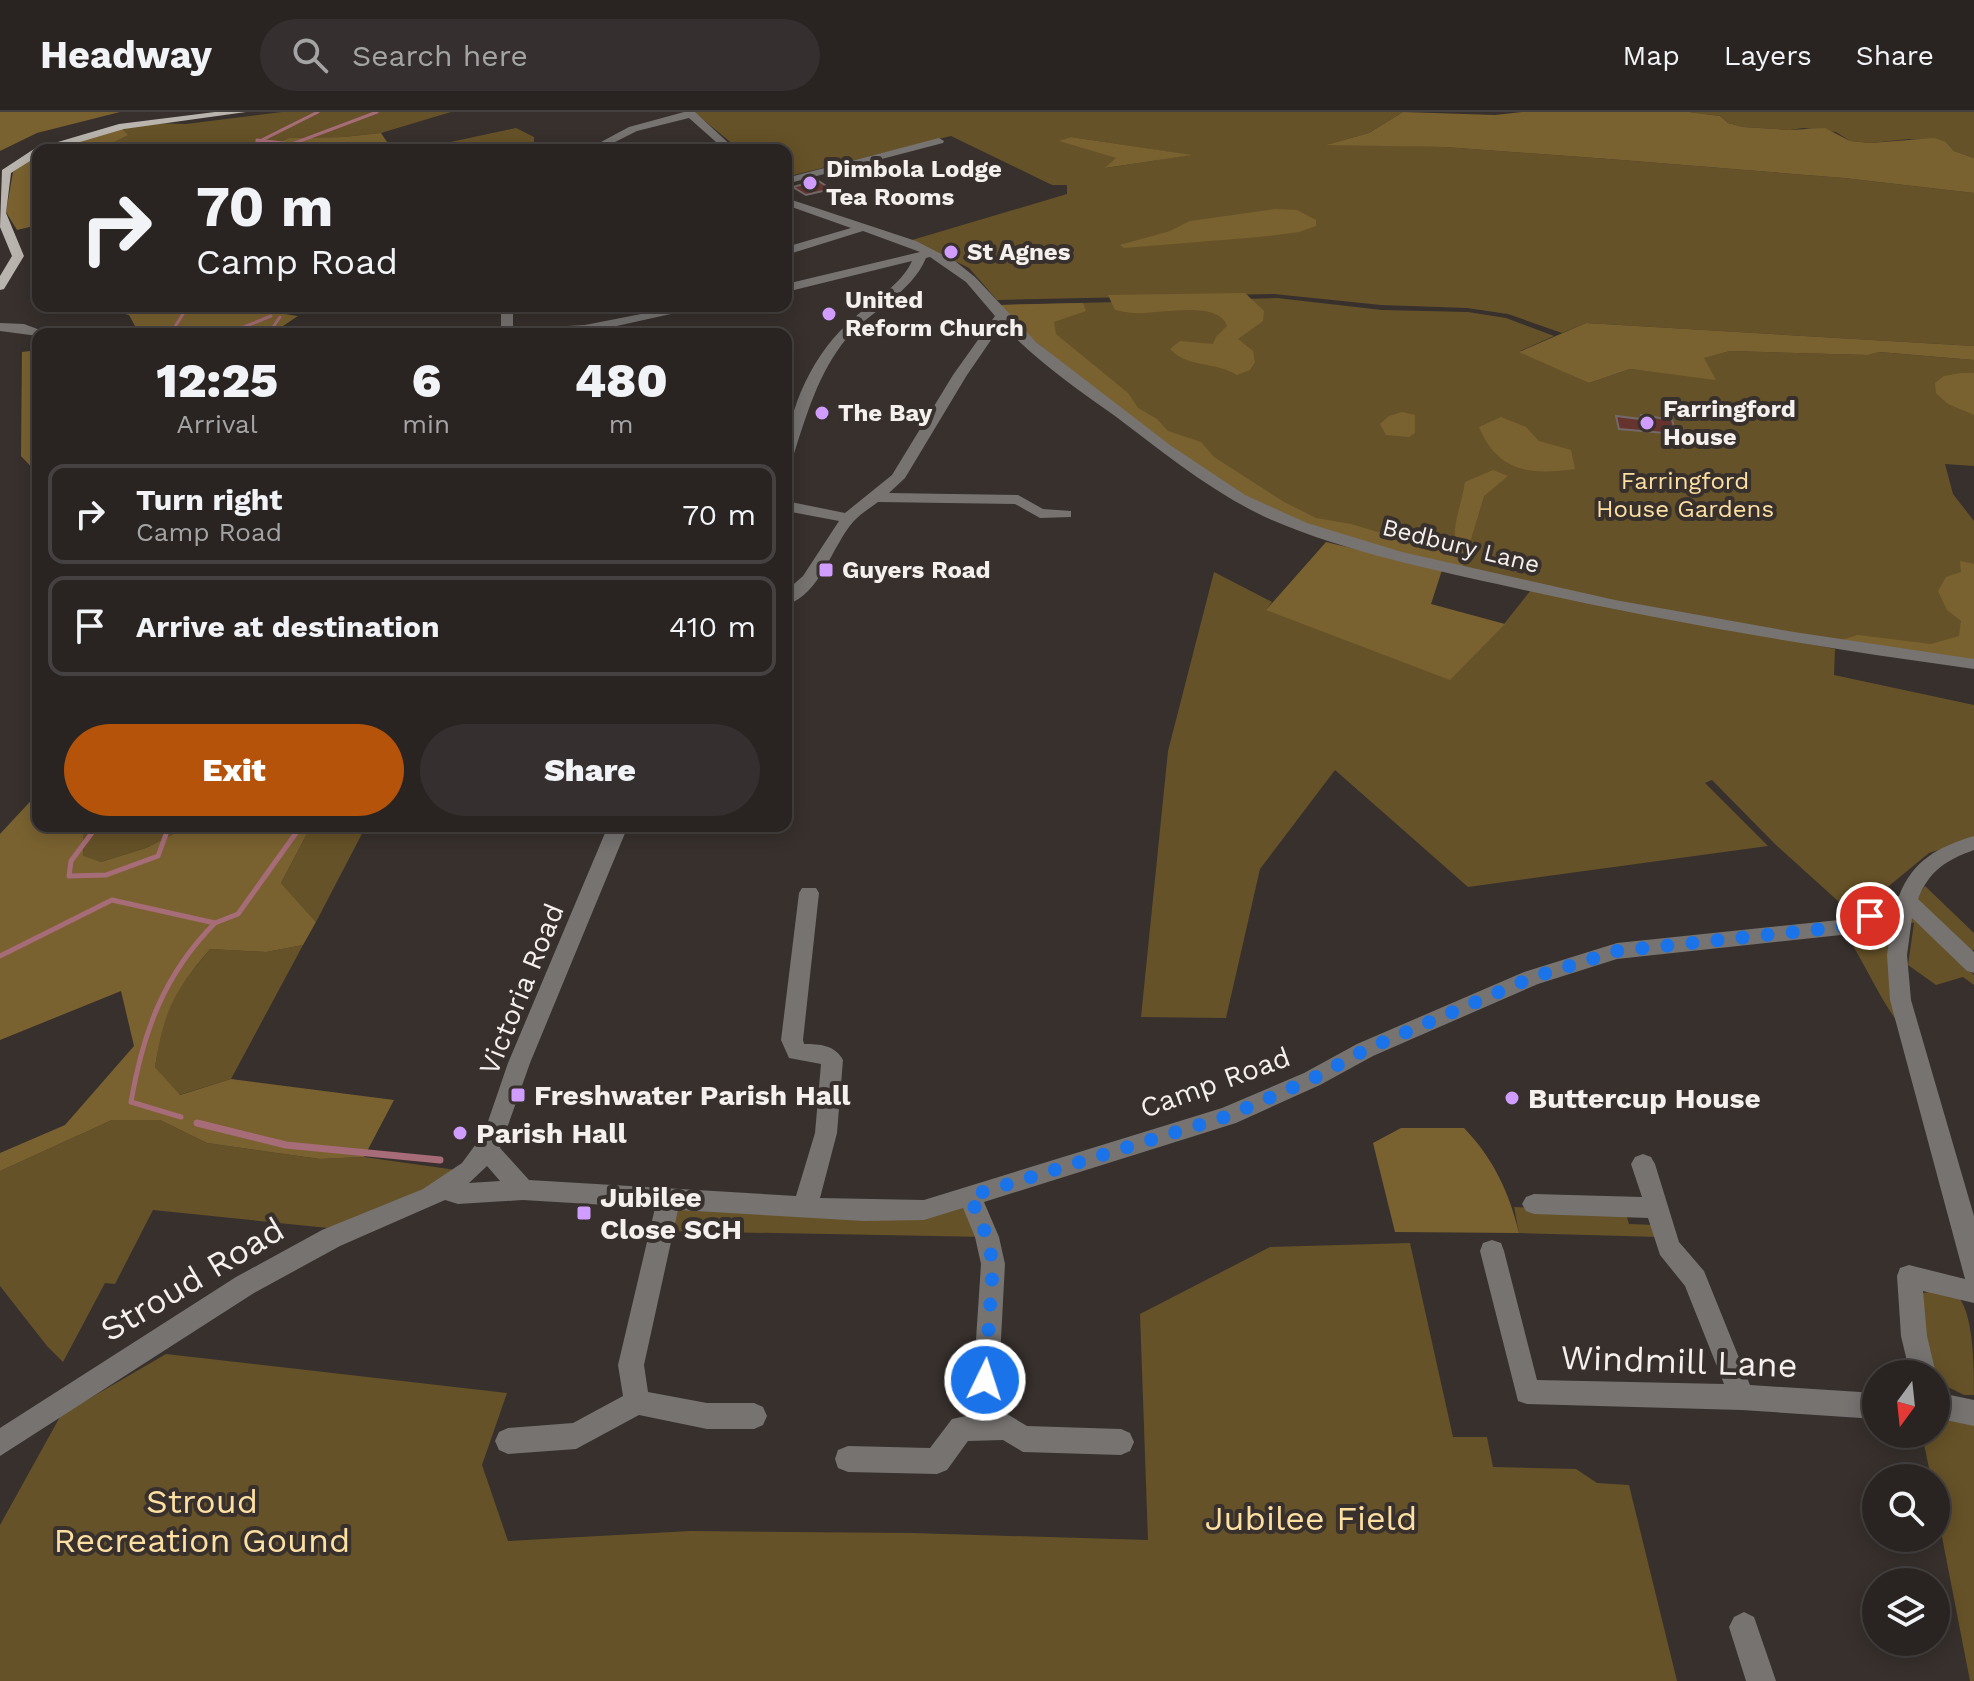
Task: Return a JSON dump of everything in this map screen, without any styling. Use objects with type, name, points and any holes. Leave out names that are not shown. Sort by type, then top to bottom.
[{"type":"main road","points":[[63,144],[123,126],[241,112]]},
{"type":"main road","points":[[2,282],[18,256],[0,213],[5,177],[14,165],[32,155]]},
{"type":"street","points":[[603,144],[633,129],[690,113],[724,144]]},
{"type":"street","points":[[792,179],[939,141]]},
{"type":"street","name":"Bedbury Lane","points":[[792,203],[865,227],[926,255],[979,287],[1001,317],[1073,381],[1188,464],[1258,507],[1324,534],[1471,574],[1699,622],[1800,641],[1974,664]]},
{"type":"street","points":[[792,249],[865,227]]},
{"type":"street","points":[[792,287],[926,255]]},
{"type":"street","points":[[792,430],[823,364],[844,334],[926,255]]},
{"type":"street","points":[[590,328],[671,312]]},
{"type":"street","points":[[792,595],[809,579],[848,518],[898,478],[960,375],[1001,317]]},
{"type":"street","points":[[0,327],[32,330]]},
{"type":"street","points":[[876,497],[1018,500],[1037,518],[1066,514]]},
{"type":"street","points":[[792,507],[848,518]]},
{"type":"street","name":"Victoria Road","points":[[438,1192],[470,1170],[487,1150],[519,1063],[615,832]]},
{"type":"street","points":[[1974,843],[1947,853],[1926,867],[1907,901],[1897,967],[1910,1038],[1966,1229],[1974,1271]]},
{"type":"street","points":[[805,1208],[826,1133],[832,1060],[821,1053],[797,1052],[792,1040],[809,893]]},
{"type":"street","points":[[1907,901],[1969,956]]},
{"type":"street","name":"Camp Road","points":[[438,1192],[458,1194],[523,1190],[864,1211],[924,1210],[1228,1116],[1312,1079],[1365,1050],[1531,978],[1617,951],[1841,927],[1907,901]]},
{"type":"street","points":[[487,1150],[523,1190]]},
{"type":"street","points":[[1643,1164],[1669,1247],[1695,1279],[1742,1397]]},
{"type":"street","name":"Stroud Road","points":[[0,1443],[245,1285],[331,1238],[438,1192]]},
{"type":"street","points":[[970,1196],[987,1237],[993,1264],[983,1427]]},
{"type":"street","points":[[637,1402],[631,1365],[669,1199]]},
{"type":"street","points":[[1534,1204],[1656,1208]]},
{"type":"street","name":"Windmill Lane","points":[[1492,1251],[1527,1392],[1742,1397],[1862,1405]]},
{"type":"street","points":[[1920,1360],[1914,1336],[1909,1276],[1974,1292]]},
{"type":"street","points":[[508,1441],[576,1436],[637,1402],[707,1416],[754,1416]]},
{"type":"street","points":[[1950,1408],[1974,1413]]},
{"type":"street","points":[[848,1459],[937,1461],[961,1428],[1007,1427],[1023,1439],[1121,1442]]},
{"type":"street","points":[[1744,1627],[1761,1681]]},
{"type":"green space","points":[[282,112],[451,112],[381,133],[289,138],[275,144],[110,144],[127,135],[121,128],[153,123],[186,124]]},
{"type":"green space","points":[[694,112],[1403,112],[1369,133],[1330,144],[1445,147],[1609,159],[1844,178],[1974,193],[1974,346],[1586,323],[1562,333],[1508,314],[1467,308],[1381,305],[1274,294],[997,300],[969,268],[912,240],[1067,194],[1067,185],[1052,185],[951,136],[792,176],[792,144],[733,144]],"holes":[[[1071,137],[1189,155],[1106,168],[1117,158],[1061,141]]]},
{"type":"green space","points":[[1689,112],[1974,112],[1974,158],[1954,151],[1946,142],[1909,139],[1870,143],[1850,141],[1836,132],[1743,127],[1728,123],[1720,116]]},
{"type":"green space","points":[[516,128],[534,137],[534,144],[441,144]]},
{"type":"green space","name":"Farringford House Gardens","points":[[1277,298],[1382,310],[1468,312],[1506,318],[1554,336],[1520,351],[1589,383],[1630,369],[1715,379],[1703,358],[1730,351],[1868,355],[1878,352],[1974,360],[1974,466],[1945,464],[1953,494],[1974,521],[1974,661],[1692,618],[1389,551],[1240,494],[1000,305]]},
{"type":"green space","points":[[1214,572],[1272,602],[1267,609],[1504,624],[1531,590],[1835,649],[1834,675],[1974,705],[1974,839],[1929,853],[1867,904],[1849,911],[1776,845],[1712,780],[1705,783],[1768,846],[1468,887],[1335,770],[1260,869],[1226,1018],[1141,1017],[1168,751]]},
{"type":"green space","points":[[84,832],[177,832],[146,848],[101,862],[83,857]]},
{"type":"green space","points":[[308,832],[363,832],[316,922],[281,883]]},
{"type":"green space","points":[[1925,886],[1974,933],[1974,950],[1951,954],[1974,975],[1974,985],[1963,977],[1936,985],[1908,965],[1914,923],[1896,920],[1910,1038],[1890,1012],[1841,927],[1888,916],[1903,917]]},
{"type":"green space","points":[[303,945],[231,1079],[179,1095],[155,1067],[158,1047],[166,1016],[178,991],[210,949],[266,952]]},
{"type":"green space","points":[[112,1120],[160,1120],[207,1143],[320,1159],[364,1157],[456,1170],[424,1192],[328,1228],[153,1210],[115,1284],[105,1283],[63,1362],[0,1286],[0,1171]]},
{"type":"green space","points":[[970,1196],[987,1237],[662,1231],[669,1199],[864,1211]]},
{"type":"green space","points":[[1514,1207],[1625,1211],[1629,1224],[1656,1225],[1660,1237],[1519,1233]]},
{"type":"green space","points":[[1410,1243],[1453,1437],[1487,1437],[1493,1467],[1576,1469],[1597,1483],[1629,1485],[1677,1681],[0,1681],[0,1525],[61,1415],[166,1354],[507,1393],[482,1465],[508,1541],[690,1531],[1148,1540],[1140,1314],[1270,1247]]},
{"type":"green space","points":[[1941,1290],[1959,1298],[1964,1306],[1972,1344],[1974,1395],[1964,1395],[1950,1388],[1950,1360],[1930,1360],[1917,1310],[1923,1293]]},
{"type":"green space","points":[[1950,1412],[1974,1426],[1974,1681],[1970,1681],[1945,1552],[1950,1552],[1950,1464],[1928,1464],[1925,1448],[1950,1448]]},
{"type":"shaded area","points":[[0,112],[120,112],[37,133],[0,151]]},
{"type":"shaded area","points":[[1403,112],[1495,115],[1522,112],[1689,112],[1720,116],[1728,123],[1743,127],[1790,130],[1825,128],[1850,141],[1870,143],[1934,138],[1946,142],[1954,151],[1974,158],[1974,193],[1844,178],[1609,159],[1445,147],[1326,145],[1369,133]]},
{"type":"shaded area","points":[[121,128],[128,135],[111,144],[66,144]]},
{"type":"shaded area","points":[[381,133],[387,142],[275,144],[289,138]]},
{"type":"shaded area","points":[[1071,137],[1192,155],[1105,168],[1116,158],[1059,141]]},
{"type":"shaded area","points":[[32,158],[32,226],[17,230],[6,212],[13,172]]},
{"type":"shaded area","points":[[1275,209],[1297,210],[1316,220],[1316,226],[1299,232],[1259,237],[1124,248],[1120,245],[1170,231],[1190,221]]},
{"type":"shaded area","points":[[1245,293],[1264,311],[1263,321],[1238,339],[1253,351],[1255,362],[1250,370],[1237,375],[1185,359],[1170,349],[1180,341],[1213,344],[1227,326],[1221,318],[1200,311],[1135,313],[1115,310],[1108,295]]},
{"type":"shaded area","points":[[1083,303],[1086,311],[1054,322],[1056,334],[1128,393],[1138,408],[1157,419],[1168,431],[1201,442],[1214,457],[1284,502],[1316,518],[1351,524],[1438,550],[1455,547],[1456,521],[1465,482],[1493,470],[1508,476],[1484,496],[1462,569],[1314,529],[1240,494],[1123,413],[1004,316],[1000,305]]},
{"type":"shaded area","points":[[117,312],[272,312],[298,316],[280,328],[130,328],[135,326],[129,315]]},
{"type":"shaded area","points":[[1586,323],[1974,346],[1974,360],[1879,352],[1868,355],[1730,351],[1704,358],[1716,380],[1630,369],[1589,383],[1519,352]]},
{"type":"shaded area","points":[[32,351],[32,468],[21,456],[22,352]]},
{"type":"shaded area","points":[[1974,373],[1974,415],[1948,404],[1936,393],[1935,383],[1944,376]]},
{"type":"shaded area","points":[[1402,412],[1415,415],[1415,433],[1409,437],[1386,435],[1380,424],[1389,416]]},
{"type":"shaded area","points":[[1501,417],[1526,427],[1539,441],[1571,450],[1575,469],[1531,470],[1506,462],[1496,454],[1479,427]]},
{"type":"shaded area","points":[[1326,542],[1442,570],[1431,604],[1505,624],[1450,680],[1266,610]]},
{"type":"shaded area","points":[[1960,561],[1974,564],[1974,661],[1834,642],[1858,635],[1931,644],[1959,636],[1961,621],[1947,610],[1938,591],[1946,577],[1961,572]]},
{"type":"shaded area","points":[[32,799],[32,832],[84,832],[83,856],[101,862],[146,848],[177,832],[308,832],[281,883],[316,922],[303,945],[266,952],[210,949],[187,978],[172,1004],[162,1031],[155,1067],[180,1095],[231,1079],[394,1100],[364,1157],[320,1159],[207,1143],[160,1120],[112,1120],[0,1171],[0,1153],[65,1125],[134,1046],[121,991],[0,1040],[0,834]]},
{"type":"shaded area","points":[[1401,1128],[1464,1128],[1499,1176],[1519,1233],[1395,1232],[1373,1143]]},
{"type":"building","points":[[817,180],[831,189],[806,195],[793,187]]},
{"type":"building","name":"Farringford House","points":[[1641,415],[1672,420],[1676,434],[1619,429],[1616,416],[1641,419]]},
{"type":"waterway","points":[[261,140],[318,112]]},
{"type":"waterway","points":[[292,144],[377,112]]},
{"type":"waterway","points":[[257,140],[261,140]]},
{"type":"waterway","points":[[254,144],[261,140]]},
{"type":"waterway","points":[[261,140],[291,144]]},
{"type":"waterway","points":[[174,328],[184,312]]},
{"type":"waterway","points":[[234,328],[271,316]]},
{"type":"waterway","points":[[273,327],[280,317]]},
{"type":"waterway","points":[[93,832],[71,861],[69,876],[106,875],[158,856],[167,832]]},
{"type":"waterway","points":[[215,923],[238,914],[297,832]]},
{"type":"waterway","points":[[0,956],[112,900],[215,923]]},
{"type":"waterway","points":[[181,1117],[131,1102],[142,1052],[158,1005],[182,963],[215,923]]},
{"type":"waterway","points":[[197,1123],[286,1145],[440,1160]]},
{"type":"place","name":"Dimbola Lodge Tea Rooms","points":[[810,183]]},
{"type":"place","name":"St Agnes","points":[[951,252]]},
{"type":"place","name":"United Reform Church","points":[[829,314]]},
{"type":"place","name":"The Bay","points":[[822,413]]},
{"type":"place","name":"Farringford House","points":[[1647,423]]},
{"type":"place","name":"Guyers Road","points":[[826,570]]},
{"type":"place","name":"Freshwater Parish Hall","points":[[518,1095]]},
{"type":"place","name":"Buttercup House","points":[[1512,1098]]},
{"type":"place","name":"Parish Hall","points":[[460,1133]]},
{"type":"place","name":"Jubilee Close SCH","points":[[584,1213]]},
{"type":"route","points":[[985,1380],[993,1264],[987,1237],[970,1196],[1228,1116],[1312,1079],[1365,1050],[1531,978],[1617,951],[1841,927],[1870,916]]},
{"type":"park label","name":"Jubilee Field","points":[[1311,1518]]},
{"type":"park label","name":"Stroud Recreation Gound","points":[[202,1520]]}]
